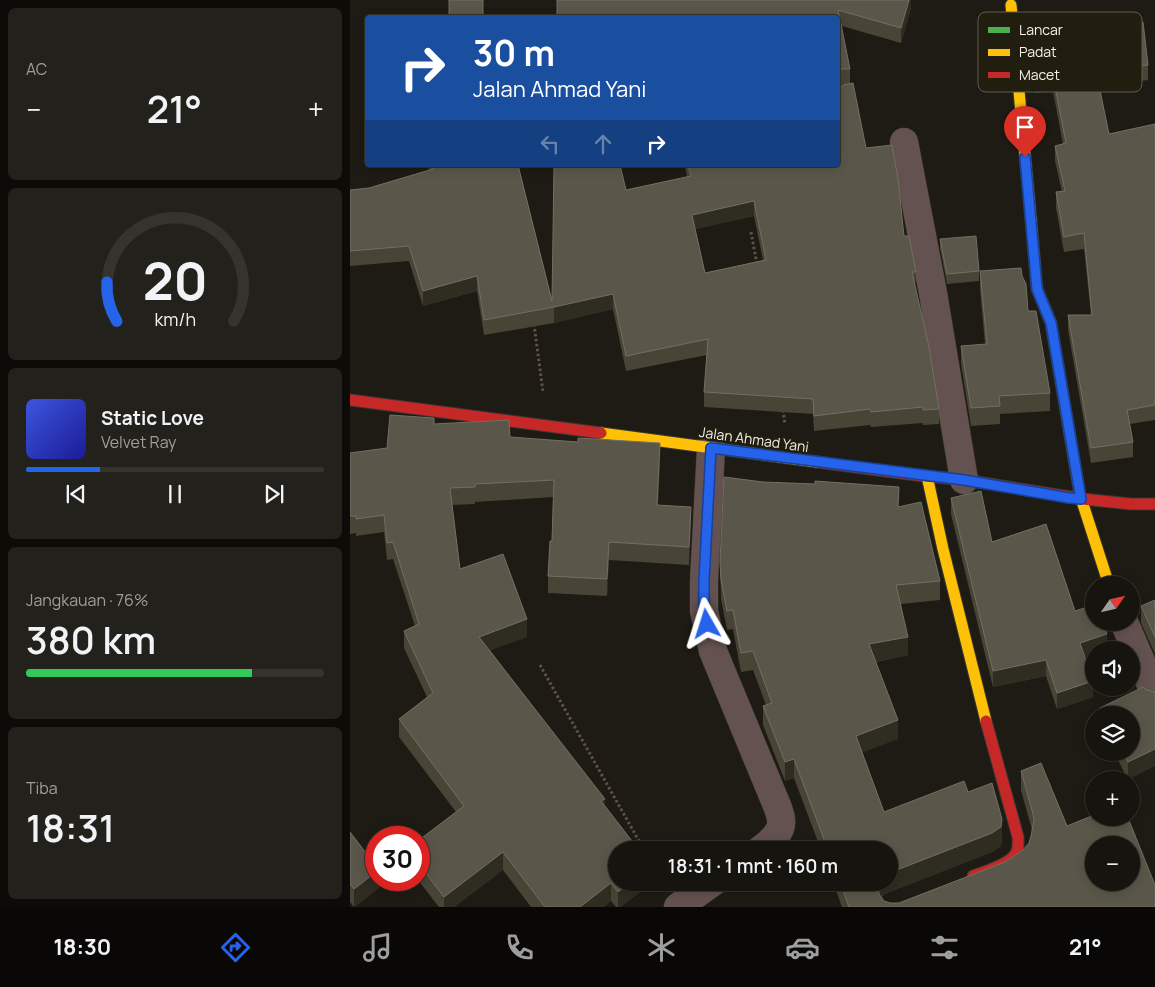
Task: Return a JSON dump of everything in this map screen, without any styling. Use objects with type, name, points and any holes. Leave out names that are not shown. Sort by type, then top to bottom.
[{"type":"street","points":[[1011,5],[1012,12]]},
{"type":"street","points":[[1019,92],[1037,289],[1051,323],[1081,499],[1106,576]]},
{"type":"street","points":[[904,142],[933,293],[964,480]]},
{"type":"street","name":"Jalan Ahmad Yani","points":[[350,400],[964,480],[1069,498],[1155,504]]},
{"type":"street","points":[[711,448],[704,611],[712,651],[778,808],[782,822],[778,834],[771,841]]},
{"type":"street","points":[[927,476],[984,715],[1018,837],[1018,847],[1014,856],[994,868],[967,878]]},
{"type":"street","points":[[1128,631],[1155,694]]},
{"type":"street","points":[[678,907],[700,891]]},
{"type":"path","points":[[751,232],[758,271]]},
{"type":"path","points":[[533,318],[548,425]]},
{"type":"path","points":[[782,404],[792,459]]},
{"type":"path","points":[[540,665],[639,841]]},
{"type":"building","points":[[449,0],[483,0],[483,15],[449,15]]},
{"type":"building","points":[[557,0],[909,0],[901,28],[838,10],[839,15],[557,15]]},
{"type":"building","points":[[840,20],[850,69],[840,69]]},
{"type":"building","points":[[1142,22],[1148,65],[1142,66]]},
{"type":"building","points":[[853,83],[866,148],[892,145],[898,179],[904,236],[909,236],[916,272],[912,272],[929,347],[939,409],[923,410],[923,407],[871,412],[870,409],[814,416],[813,399],[704,392],[708,339],[626,356],[613,294],[484,320],[477,276],[423,291],[409,246],[350,251],[350,190],[369,188],[433,169],[432,167],[518,167],[552,301],[554,167],[620,167],[626,190],[691,176],[689,167],[840,167],[840,86]],"holes":[[[754,201],[766,260],[705,273],[692,215]]]},
{"type":"building","points":[[1056,92],[1100,92],[1109,134],[1155,124],[1155,405],[1127,410],[1133,442],[1091,448],[1068,315],[1092,315],[1084,233],[1064,237],[1056,192],[1065,191],[1055,146],[1066,143]]},
{"type":"building","points":[[976,236],[979,271],[947,274],[940,239]]},
{"type":"building","points":[[1021,268],[1026,284],[1028,311],[1036,311],[1050,393],[999,396],[1000,406],[971,408],[961,346],[987,344],[980,271]]},
{"type":"building","points":[[390,415],[434,418],[434,424],[509,420],[510,437],[578,442],[578,438],[660,443],[657,505],[691,507],[689,547],[609,542],[607,579],[548,576],[550,541],[552,541],[554,480],[475,484],[475,487],[450,488],[460,569],[503,554],[527,619],[479,637],[605,799],[601,801],[632,841],[608,841],[608,885],[580,907],[545,907],[503,852],[444,897],[430,879],[430,832],[464,806],[399,719],[433,693],[404,631],[419,624],[393,542],[387,543],[384,515],[356,519],[356,516],[350,516],[350,453],[387,448]]},
{"type":"building","points":[[724,477],[763,482],[815,484],[815,481],[899,487],[898,507],[921,502],[940,581],[896,585],[908,637],[869,644],[898,720],[856,736],[884,812],[964,781],[968,792],[992,783],[1002,819],[1001,827],[992,833],[898,870],[898,841],[825,841],[794,759],[785,762],[763,706],[772,703],[753,651],[741,653],[733,610],[727,611],[721,580],[720,562]]},
{"type":"building","points":[[981,491],[992,542],[1046,524],[1075,611],[1085,608],[1085,631],[1106,631],[1107,634],[1080,643],[1085,658],[1085,684],[1057,693],[1046,660],[993,671],[951,498]]},
{"type":"building","points":[[1155,600],[1155,637],[1141,606]]},
{"type":"building","points":[[1143,687],[1146,690],[1155,692],[1155,749],[1140,756],[1140,706],[1104,706],[1125,696],[1140,696],[1140,688]]},
{"type":"building","points":[[1041,763],[1067,826],[1085,819],[1085,826],[1131,826],[1135,836],[1085,836],[1085,891],[1140,891],[1140,848],[1155,885],[1155,907],[849,907],[843,891],[879,891],[884,901],[899,903],[1005,862],[1023,850],[1029,843],[1034,820],[1021,771]]},
{"type":"building","points":[[350,832],[365,852],[365,880],[354,889],[350,884]]},
{"type":"traffic: fast","points":[[1031,220],[1037,289],[1051,323],[1080,495]]},
{"type":"traffic: slow","points":[[1011,5],[1012,12]]},
{"type":"traffic: slow","points":[[1019,92],[1031,220]]},
{"type":"traffic: slow","points":[[601,433],[817,462]]},
{"type":"traffic: slow","points":[[927,476],[943,549],[986,721]]},
{"type":"traffic: slow","points":[[1080,495],[1106,576]]},
{"type":"traffic: jam","points":[[350,400],[601,433]]},
{"type":"traffic: jam","points":[[817,462],[965,480],[1083,499],[1131,504],[1155,504]]},
{"type":"traffic: jam","points":[[973,876],[1009,861],[1016,853],[1018,847],[1018,837],[986,721]]},
{"type":"route","points":[[707,624],[704,611],[704,581],[711,448],[964,480],[1081,499],[1051,323],[1037,289],[1025,157]]}]
